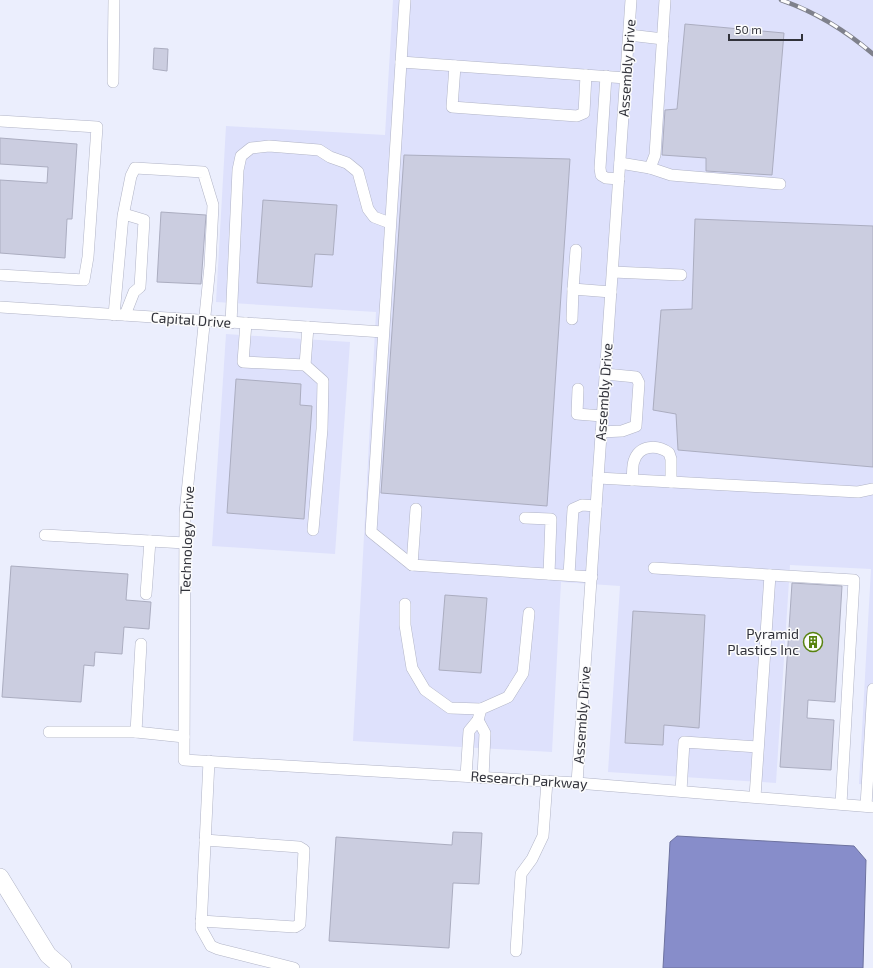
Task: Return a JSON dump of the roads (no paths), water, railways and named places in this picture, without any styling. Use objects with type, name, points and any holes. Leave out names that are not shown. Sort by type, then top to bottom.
[{"type":"highway","points":[[0,877],[48,955],[63,968]]},
{"type":"street","points":[[113,82],[114,0]]},
{"type":"street","points":[[406,0],[390,223],[371,532],[412,565],[569,575],[592,578]]},
{"type":"street","name":"Assembly Drive","points":[[577,783],[631,0]]},
{"type":"street","points":[[650,168],[655,155],[663,39],[664,0]]},
{"type":"street","points":[[629,35],[663,39]]},
{"type":"street","points":[[401,62],[626,78]]},
{"type":"street","points":[[455,66],[452,107],[577,116],[584,113],[586,75]]},
{"type":"street","points":[[606,76],[600,168],[602,175],[606,178],[619,179]]},
{"type":"street","points":[[0,120],[97,127],[88,257],[84,280],[0,274]]},
{"type":"street","points":[[231,323],[238,170],[241,156],[250,148],[269,146],[319,150],[330,157],[347,163],[358,172],[368,209],[374,217],[390,223]]},
{"type":"street","points":[[620,163],[650,168],[671,175],[780,184]]},
{"type":"street","name":"Technology Drive","points":[[124,214],[131,176],[135,168],[203,172],[213,205],[210,266],[185,513],[184,760]]},
{"type":"street","points":[[124,214],[144,220],[140,287],[134,292],[120,315],[124,214]]},
{"type":"street","points":[[572,320],[576,250]]},
{"type":"street","points":[[613,272],[681,275]]},
{"type":"street","points":[[573,289],[611,292]]},
{"type":"street","name":"Capital Drive","points":[[0,307],[383,332]]},
{"type":"street","points":[[246,324],[243,362],[304,365],[323,381],[322,429],[313,530]]},
{"type":"street","points":[[304,365],[308,327]]},
{"type":"street","points":[[601,432],[622,431],[636,426],[639,383],[636,377],[605,374]]},
{"type":"street","points":[[578,389],[577,414],[602,416]]},
{"type":"street","points":[[632,480],[633,462],[637,454],[649,447],[658,447],[669,453],[671,459],[671,482]]},
{"type":"street","points":[[598,478],[858,492],[873,489]]},
{"type":"street","points":[[569,575],[573,509],[582,506],[596,506]]},
{"type":"street","points":[[412,565],[416,509]]},
{"type":"street","points":[[525,518],[551,520],[549,574]]},
{"type":"street","points":[[45,535],[185,543]]},
{"type":"street","points":[[146,594],[150,541]]},
{"type":"street","points":[[654,568],[854,580],[841,804]]},
{"type":"street","points":[[755,797],[770,575]]},
{"type":"street","points":[[405,604],[405,625],[412,668],[425,690],[450,708],[481,709],[508,697],[523,673],[529,613]]},
{"type":"street","points":[[136,732],[141,644]]},
{"type":"street","points":[[870,807],[873,689]]},
{"type":"street","points":[[466,776],[469,731],[478,720],[481,709]]},
{"type":"street","points":[[478,720],[485,733],[483,778]]},
{"type":"street","points":[[49,732],[136,732],[184,737]]},
{"type":"street","points":[[681,791],[684,742],[758,747]]},
{"type":"street","name":"Research Parkway","points":[[184,760],[577,783],[870,807]]},
{"type":"street","points":[[209,761],[201,928],[211,946],[294,968]]},
{"type":"street","points":[[516,952],[521,874],[532,859],[543,836],[547,781]]},
{"type":"street","points":[[201,921],[296,927],[300,924],[304,850],[299,847],[205,840]]},
{"type":"water","points":[[677,836],[854,846],[866,860],[863,968],[663,968],[670,842]]},
{"type":"railway","points":[[781,0],[830,22],[873,54]]},
{"type":"place","name":"Pyramid Plastics Inc","points":[[813,642]]}]
